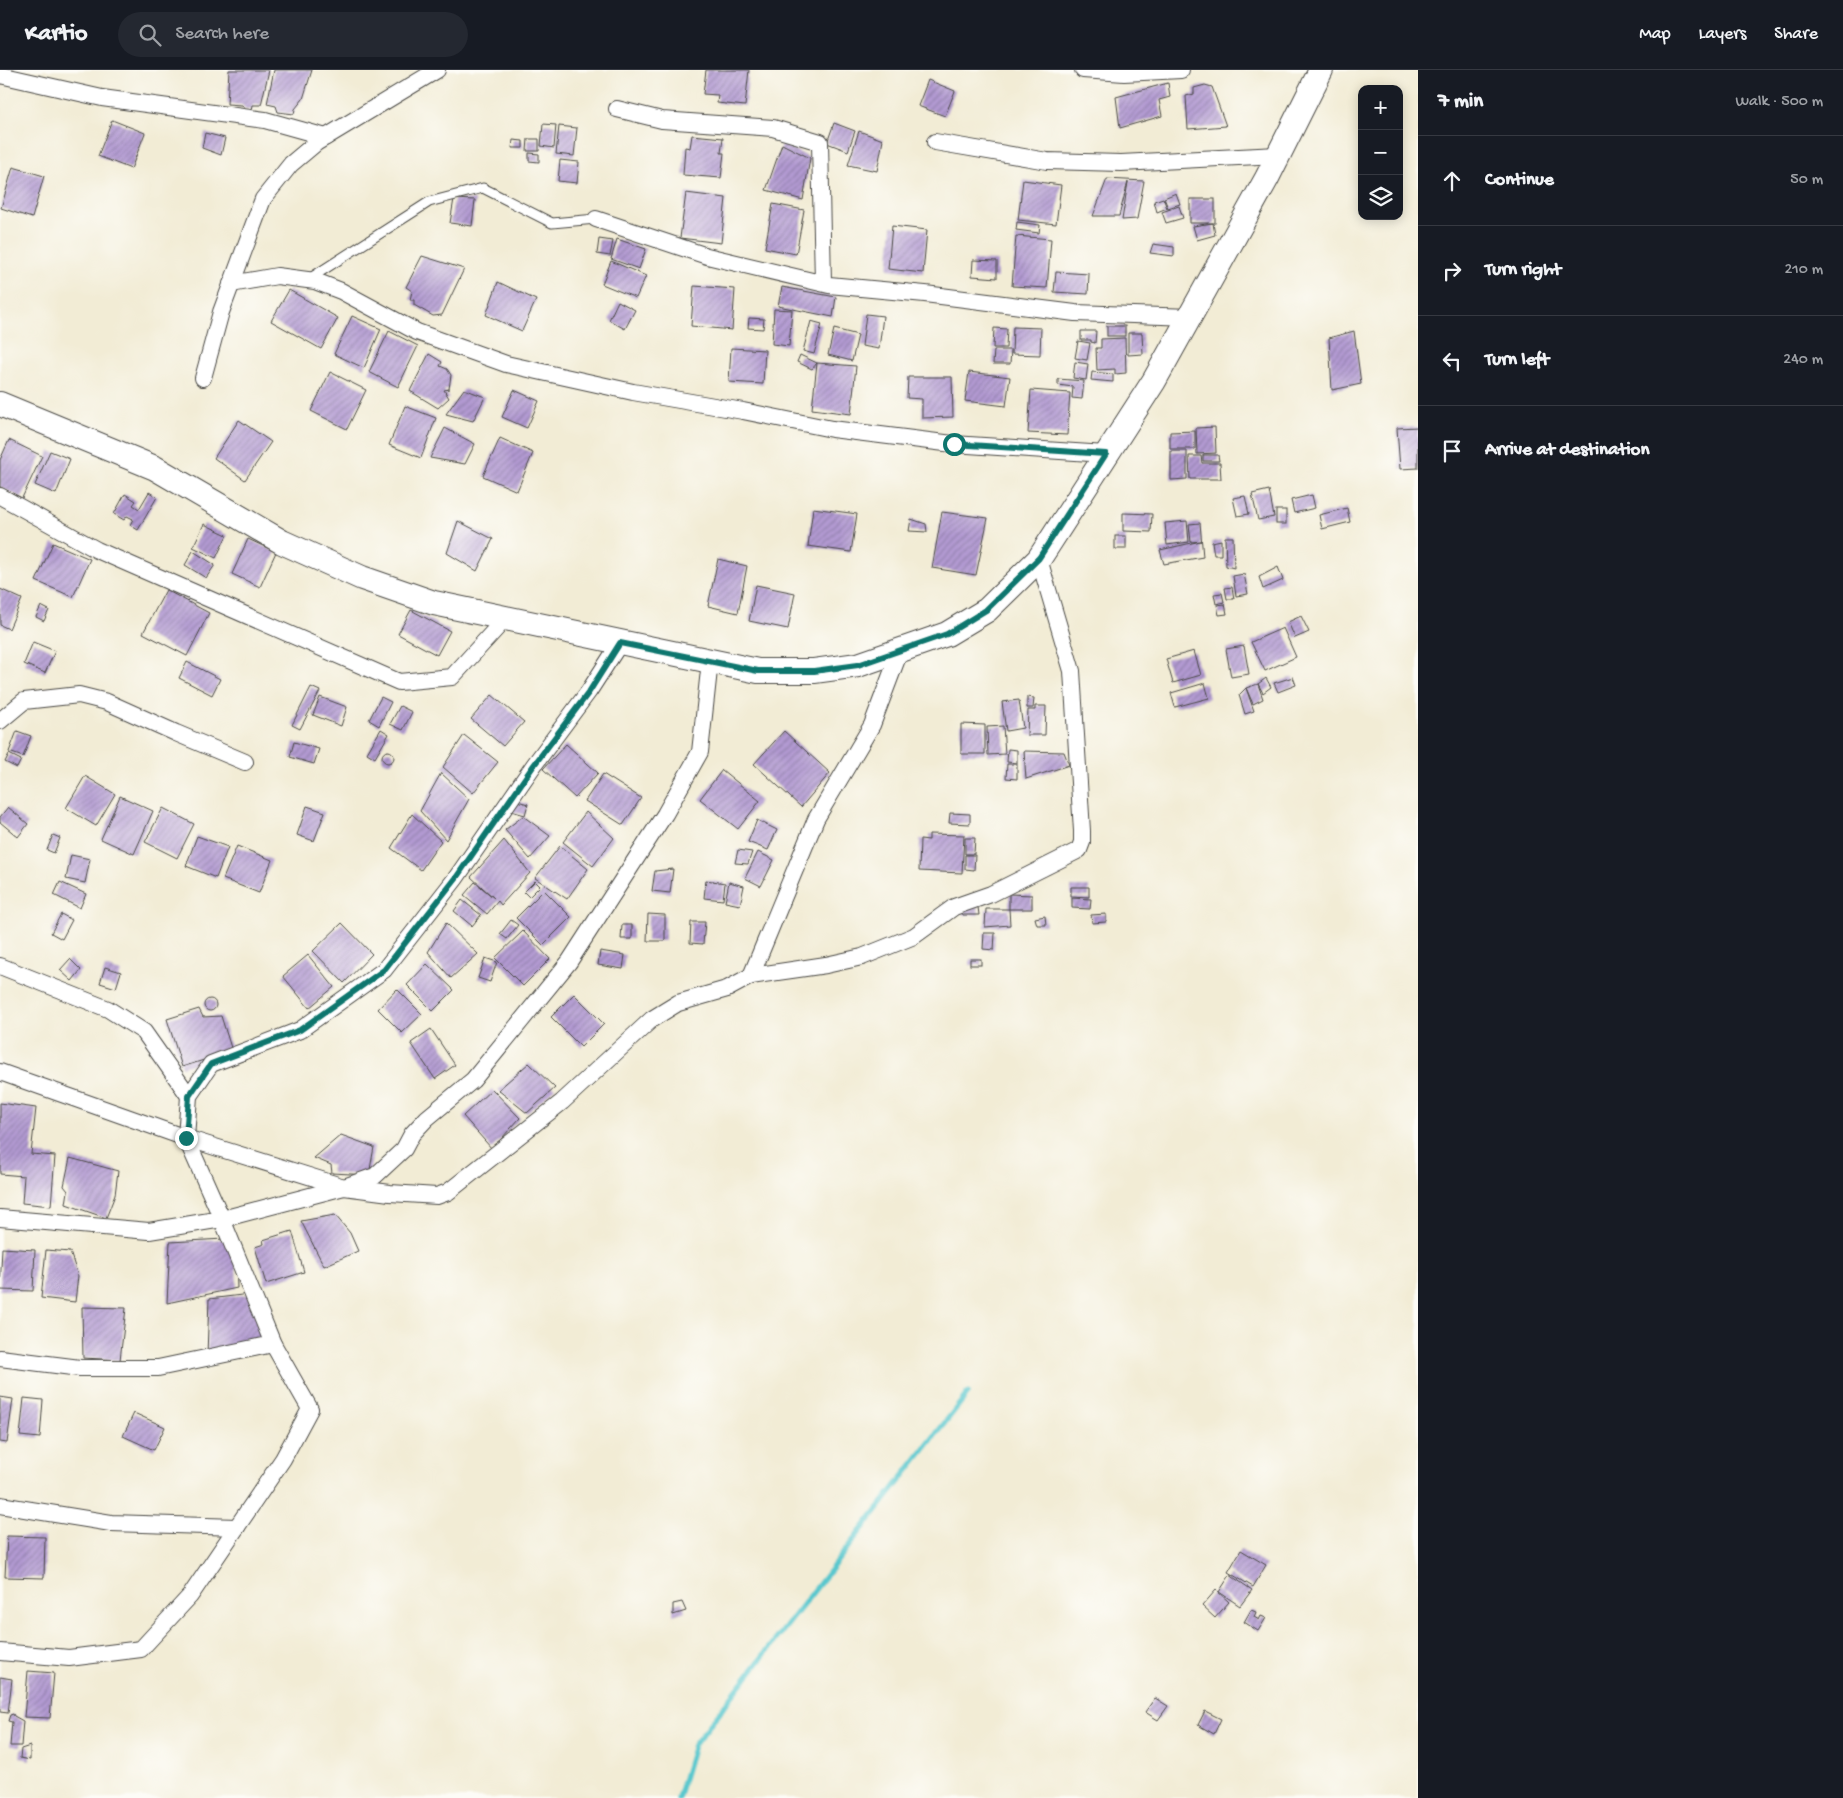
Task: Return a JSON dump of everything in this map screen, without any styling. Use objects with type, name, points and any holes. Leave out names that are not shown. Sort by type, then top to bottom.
[{"type":"main road","points":[[0,404],[155,468],[282,542],[362,578],[434,603],[758,671],[814,671],[858,665],[947,634],[986,610],[1039,558],[1154,381],[1191,317],[1278,155],[1321,70]]},
{"type":"street","points":[[203,378],[221,312],[263,199],[291,164],[326,137],[437,70]]},
{"type":"street","points":[[1083,70],[1124,73],[1181,70]]},
{"type":"street","points":[[0,75],[102,98],[265,120],[326,137]]},
{"type":"street","points":[[617,109],[662,120],[773,128],[820,142],[823,283]]},
{"type":"street","points":[[935,142],[1047,161],[1121,163],[1278,155]]},
{"type":"street","points":[[596,219],[707,256],[823,283],[1075,313],[1191,317]]},
{"type":"street","points":[[231,284],[277,276],[315,281],[341,291],[417,332],[506,364],[633,392],[743,411],[832,430],[954,444],[1106,454]]},
{"type":"street","points":[[0,496],[97,550],[399,682],[452,677],[505,619]]},
{"type":"street","points":[[0,1072],[186,1138],[344,1187],[390,1193],[437,1196],[448,1192],[562,1102],[652,1019],[678,1002],[727,989],[751,976],[826,965],[862,957],[914,936],[954,907],[991,894],[1079,850],[1082,837],[1072,671],[1039,558]]},
{"type":"street","points":[[0,1652],[69,1658],[141,1649],[190,1596],[283,1459],[310,1409],[272,1344],[222,1219],[186,1138],[189,1096],[211,1064],[300,1030],[384,970],[456,878],[534,765],[589,692],[620,643]]},
{"type":"street","points":[[751,976],[816,819],[872,725],[900,651]]},
{"type":"street","points":[[0,1218],[149,1231],[222,1219],[344,1187],[376,1176],[404,1149],[412,1134],[427,1118],[473,1080],[569,962],[665,814],[700,752],[710,661]]},
{"type":"street","points":[[0,721],[24,701],[79,695],[107,702],[176,734],[245,762]]},
{"type":"street","points":[[0,966],[108,1009],[144,1032],[189,1096]]},
{"type":"street","points":[[0,1358],[80,1368],[158,1368],[272,1344]]},
{"type":"street","points":[[0,1505],[111,1523],[237,1527]]},
{"type":"lane","points":[[307,280],[429,202],[483,188],[552,224],[596,219]]},
{"type":"building","points":[[229,70],[269,70],[261,105],[253,105],[252,110],[246,110],[242,105],[227,104]]},
{"type":"building","points":[[274,70],[312,70],[303,99],[295,109],[294,114],[278,112],[276,106],[267,104]]},
{"type":"building","points":[[706,70],[749,70],[745,106],[717,103],[718,95],[703,94]]},
{"type":"building","points":[[928,80],[955,91],[945,116],[918,106]]},
{"type":"building","points":[[1168,83],[1170,97],[1159,100],[1162,116],[1120,128],[1116,97]]},
{"type":"building","points":[[1205,85],[1212,87],[1226,126],[1188,129],[1186,96],[1194,94],[1194,88]]},
{"type":"building","points":[[112,120],[145,133],[131,169],[98,156]]},
{"type":"building","points":[[834,123],[855,131],[848,151],[827,143]]},
{"type":"building","points":[[543,124],[556,125],[554,148],[541,146]]},
{"type":"building","points":[[559,126],[577,128],[574,156],[556,154]]},
{"type":"building","points":[[859,131],[883,140],[877,171],[848,165]]},
{"type":"building","points":[[205,133],[225,138],[221,155],[202,148]]},
{"type":"building","points":[[692,135],[723,138],[721,153],[724,153],[721,178],[683,175],[685,147],[690,148]]},
{"type":"building","points":[[528,139],[539,139],[539,151],[527,151]]},
{"type":"building","points":[[513,140],[523,141],[523,148],[512,148]]},
{"type":"building","points":[[782,144],[810,158],[803,200],[766,190]]},
{"type":"building","points":[[529,153],[539,154],[539,162],[529,161]]},
{"type":"building","points":[[560,160],[579,162],[577,183],[558,181]]},
{"type":"building","points":[[13,167],[44,176],[32,218],[1,208]]},
{"type":"building","points":[[1107,179],[1144,181],[1137,219],[1122,220],[1128,182],[1119,216],[1093,216]]},
{"type":"building","points":[[1023,180],[1061,185],[1056,224],[1018,220]]},
{"type":"building","points":[[686,193],[726,198],[721,243],[680,238]]},
{"type":"building","points":[[1176,193],[1180,204],[1168,208],[1164,198]]},
{"type":"building","points":[[1163,198],[1167,208],[1157,212],[1154,201]]},
{"type":"building","points":[[454,199],[475,200],[472,226],[450,223]]},
{"type":"building","points":[[1190,199],[1215,199],[1215,223],[1190,223]]},
{"type":"building","points":[[773,204],[804,210],[796,254],[765,248]]},
{"type":"building","points":[[1179,206],[1183,218],[1166,223],[1162,212]]},
{"type":"building","points":[[1017,222],[1040,225],[1039,233],[1016,230]]},
{"type":"building","points":[[1213,223],[1215,235],[1197,240],[1193,226]]},
{"type":"building","points":[[892,226],[927,230],[923,273],[888,269]]},
{"type":"building","points":[[1016,236],[1051,239],[1047,288],[1012,286]]},
{"type":"building","points":[[599,239],[613,241],[610,256],[597,254]]},
{"type":"building","points":[[617,239],[646,249],[639,269],[611,259]]},
{"type":"building","points":[[1153,244],[1174,247],[1174,256],[1150,253]]},
{"type":"building","points":[[422,256],[464,269],[442,315],[433,316],[414,305],[414,300],[410,300],[412,291],[406,287]]},
{"type":"building","points":[[973,260],[997,261],[997,278],[972,276]]},
{"type":"building","points":[[611,261],[646,276],[636,298],[602,284]]},
{"type":"building","points":[[1056,272],[1089,274],[1088,294],[1054,292]]},
{"type":"building","points":[[498,282],[536,300],[522,331],[486,315]]},
{"type":"building","points":[[694,286],[735,289],[732,330],[691,326]]},
{"type":"building","points":[[782,287],[836,297],[833,317],[778,306]]},
{"type":"building","points":[[289,290],[338,318],[321,349],[271,321]]},
{"type":"building","points":[[618,301],[635,310],[625,329],[609,320]]},
{"type":"building","points":[[774,309],[792,310],[789,346],[772,344]]},
{"type":"building","points":[[866,314],[883,316],[879,349],[862,346]]},
{"type":"building","points":[[352,316],[381,329],[364,368],[334,354]]},
{"type":"building","points":[[749,318],[764,319],[763,329],[748,328]]},
{"type":"building","points":[[811,321],[822,324],[814,354],[803,351]]},
{"type":"building","points":[[1107,326],[1125,326],[1125,336],[1107,336]]},
{"type":"building","points":[[1013,327],[1041,328],[1040,355],[1012,354]]},
{"type":"building","points":[[994,328],[1007,329],[1006,348],[993,348]]},
{"type":"building","points":[[834,329],[858,335],[852,361],[828,355]]},
{"type":"building","points":[[389,331],[418,346],[398,387],[369,372]]},
{"type":"building","points":[[1081,331],[1096,331],[1095,343],[1091,342],[1091,340],[1081,340]]},
{"type":"building","points":[[1354,331],[1361,384],[1332,390],[1329,338]]},
{"type":"building","points":[[1128,333],[1142,333],[1143,354],[1128,355]]},
{"type":"building","points":[[1125,338],[1126,373],[1115,374],[1115,369],[1097,370],[1096,348],[1101,348],[1101,339]]},
{"type":"building","points":[[1078,341],[1090,343],[1087,360],[1075,358]]},
{"type":"building","points":[[731,348],[765,350],[763,384],[729,382]]},
{"type":"building","points":[[994,350],[1011,350],[1010,364],[993,364]]},
{"type":"building","points":[[429,354],[442,362],[440,366],[447,369],[451,375],[449,389],[444,390],[449,398],[438,408],[410,391]]},
{"type":"building","points":[[800,355],[817,363],[812,369],[797,362]]},
{"type":"building","points":[[1075,362],[1088,364],[1086,380],[1073,378]]},
{"type":"building","points":[[817,363],[856,366],[851,414],[812,409]]},
{"type":"building","points":[[330,372],[366,390],[347,429],[311,411]]},
{"type":"building","points":[[969,372],[1010,377],[1006,406],[965,401]]},
{"type":"building","points":[[1092,372],[1113,374],[1113,382],[1091,380]]},
{"type":"building","points":[[908,377],[952,377],[953,417],[922,418],[922,399],[907,398]]},
{"type":"building","points":[[1058,379],[1084,381],[1082,399],[1072,398],[1073,387],[1058,385]]},
{"type":"building","points":[[464,389],[485,397],[473,421],[446,414]]},
{"type":"building","points":[[514,390],[539,401],[527,428],[502,417]]},
{"type":"building","points":[[1031,390],[1070,393],[1067,435],[1028,433]]},
{"type":"building","points":[[405,406],[436,418],[421,458],[389,445]]},
{"type":"building","points":[[239,420],[271,442],[245,480],[214,458]]},
{"type":"building","points":[[1215,427],[1216,453],[1197,454],[1196,428]]},
{"type":"building","points":[[1418,427],[1418,468],[1400,469],[1397,428]]},
{"type":"building","points":[[445,428],[475,444],[465,464],[430,458]]},
{"type":"building","points":[[1195,431],[1195,449],[1170,449],[1170,432]]},
{"type":"building","points":[[500,438],[533,453],[517,491],[483,476]]},
{"type":"building","points":[[9,440],[42,456],[22,498],[0,487],[0,460]]},
{"type":"building","points":[[50,451],[70,459],[56,494],[35,485]]},
{"type":"building","points":[[1171,451],[1187,451],[1187,479],[1171,480]]},
{"type":"building","points":[[1203,455],[1218,455],[1219,461],[1203,461]]},
{"type":"building","points":[[1189,456],[1201,456],[1202,463],[1220,463],[1221,479],[1190,479]]},
{"type":"building","points":[[1269,490],[1274,517],[1258,520],[1252,494]]},
{"type":"building","points":[[149,492],[157,497],[138,530],[130,525],[133,519],[127,516],[124,520],[114,514],[125,494],[136,501],[133,505],[139,509]]},
{"type":"building","points":[[1312,495],[1315,508],[1294,513],[1291,500]]},
{"type":"building","points":[[1245,496],[1249,514],[1237,516],[1233,498]]},
{"type":"building","points":[[813,508],[857,514],[851,552],[808,546]]},
{"type":"building","points":[[1347,508],[1350,522],[1322,529],[1319,515]]},
{"type":"building","points":[[1276,510],[1286,510],[1286,524],[1276,524]]},
{"type":"building","points":[[942,512],[988,518],[976,575],[932,568]]},
{"type":"building","points":[[1123,513],[1152,514],[1151,532],[1123,531]]},
{"type":"building","points":[[911,519],[926,524],[927,532],[909,531]]},
{"type":"building","points":[[458,521],[493,539],[477,571],[447,553]]},
{"type":"building","points":[[1187,521],[1189,542],[1167,545],[1165,523]]},
{"type":"building","points":[[1200,523],[1203,557],[1164,564],[1160,550],[1201,541],[1191,542],[1189,524]]},
{"type":"building","points":[[204,524],[227,535],[216,558],[193,547]]},
{"type":"building","points":[[1115,536],[1126,536],[1126,549],[1115,549]]},
{"type":"building","points":[[1225,537],[1233,537],[1234,568],[1226,566]]},
{"type":"building","points":[[248,539],[276,552],[260,587],[232,574]]},
{"type":"building","points":[[1221,540],[1221,555],[1214,555],[1212,542]]},
{"type":"building","points":[[53,543],[90,559],[73,597],[36,581]]},
{"type":"building","points":[[193,551],[215,565],[206,578],[185,565]]},
{"type":"building","points":[[718,559],[747,566],[738,613],[708,606]]},
{"type":"building","points":[[1278,567],[1283,580],[1263,589],[1259,577]]},
{"type":"building","points":[[1244,574],[1248,594],[1236,596],[1233,576]]},
{"type":"building","points":[[756,585],[795,593],[788,629],[749,621]]},
{"type":"building","points":[[1232,587],[1234,599],[1227,599],[1225,588]]},
{"type":"building","points":[[0,589],[22,599],[9,629],[0,625]]},
{"type":"building","points":[[166,590],[209,613],[187,656],[143,633]]},
{"type":"building","points":[[1222,593],[1224,602],[1216,604],[1214,594]]},
{"type":"building","points":[[1225,604],[1227,614],[1219,615],[1217,605]]},
{"type":"building","points":[[41,606],[49,610],[44,621],[36,617]]},
{"type":"building","points":[[411,610],[450,631],[437,655],[398,634]]},
{"type":"building","points":[[1301,616],[1309,632],[1295,638],[1288,622]]},
{"type":"building","points":[[1283,628],[1296,657],[1265,671],[1251,642]]},
{"type":"building","points":[[33,642],[55,651],[45,673],[24,664]]},
{"type":"building","points":[[1244,646],[1249,674],[1231,677],[1226,649]]},
{"type":"building","points":[[1194,651],[1201,675],[1173,683],[1166,659]]},
{"type":"building","points":[[187,662],[220,679],[212,695],[179,678]]},
{"type":"building","points":[[1293,677],[1296,685],[1278,692],[1274,683]]},
{"type":"building","points":[[1266,678],[1271,687],[1263,693],[1258,684]]},
{"type":"building","points":[[1205,683],[1209,698],[1175,707],[1171,693]]},
{"type":"building","points":[[1258,684],[1263,699],[1253,704],[1246,688]]},
{"type":"building","points":[[311,687],[320,691],[300,729],[292,725]]},
{"type":"building","points":[[1246,688],[1254,711],[1245,714],[1239,695]]},
{"type":"building","points":[[492,695],[524,722],[503,746],[471,719]]},
{"type":"building","points":[[320,697],[347,707],[341,726],[313,715]]},
{"type":"building","points":[[381,697],[391,702],[379,726],[369,720]]},
{"type":"building","points":[[1027,697],[1034,698],[1033,708],[1027,708]]},
{"type":"building","points":[[1019,700],[1023,728],[1006,731],[1002,702]]},
{"type":"building","points":[[400,706],[412,712],[403,730],[390,724]]},
{"type":"building","points":[[1035,706],[1046,706],[1045,735],[1027,735],[1028,710],[1035,710]]},
{"type":"building","points":[[961,724],[985,725],[985,754],[961,754]]},
{"type":"building","points":[[1003,726],[1005,754],[988,755],[987,727]]},
{"type":"building","points":[[381,729],[389,734],[375,758],[367,753]]},
{"type":"building","points":[[17,731],[31,736],[23,757],[9,752]]},
{"type":"building","points":[[784,731],[830,773],[801,807],[754,764]]},
{"type":"building","points":[[464,735],[498,762],[473,793],[443,767]]},
{"type":"building","points":[[294,742],[319,749],[314,764],[290,757]]},
{"type":"building","points":[[566,744],[598,773],[575,798],[543,769]]},
{"type":"building","points":[[1008,749],[1017,750],[1017,763],[1007,762]]},
{"type":"building","points":[[386,751],[390,751],[394,757],[390,763],[386,763],[382,759],[382,755]]},
{"type":"building","points":[[1024,751],[1064,752],[1069,765],[1026,779]]},
{"type":"building","points":[[9,754],[21,760],[17,768],[5,762]]},
{"type":"building","points":[[1007,764],[1017,764],[1017,779],[1006,778]]},
{"type":"building","points":[[722,770],[760,801],[738,829],[700,799]]},
{"type":"building","points":[[441,773],[469,799],[446,840],[420,811]]},
{"type":"building","points":[[603,774],[641,798],[623,825],[585,801]]},
{"type":"building","points":[[85,776],[115,794],[96,826],[66,808]]},
{"type":"building","points":[[120,796],[153,811],[134,854],[101,839]]},
{"type":"building","points":[[514,800],[528,804],[525,815],[511,811]]},
{"type":"building","points":[[307,806],[325,812],[314,841],[297,835]]},
{"type":"building","points":[[8,807],[28,824],[18,837],[0,822],[0,817]]},
{"type":"building","points":[[163,808],[194,824],[177,858],[145,842]]},
{"type":"building","points":[[586,812],[614,838],[593,866],[563,842]]},
{"type":"building","points":[[950,813],[970,814],[970,824],[949,823]]},
{"type":"building","points":[[412,814],[441,841],[421,870],[391,848]]},
{"type":"building","points":[[523,816],[550,836],[530,859],[505,830]]},
{"type":"building","points":[[757,820],[777,830],[768,850],[748,842]]},
{"type":"building","points":[[929,834],[964,835],[962,873],[919,871],[920,839],[929,840]]},
{"type":"building","points":[[53,835],[60,838],[54,853],[47,850]]},
{"type":"building","points":[[197,836],[228,847],[216,878],[186,866]]},
{"type":"building","points":[[965,838],[975,838],[974,854],[965,854]]},
{"type":"building","points":[[504,840],[530,873],[501,905],[498,901],[487,914],[464,895],[475,882],[494,898],[471,877]]},
{"type":"building","points":[[237,846],[272,860],[259,893],[223,879]]},
{"type":"building","points":[[560,846],[588,869],[567,899],[535,878]]},
{"type":"building","points":[[738,850],[752,852],[748,864],[735,863]]},
{"type":"building","points":[[758,852],[774,860],[761,886],[745,878]]},
{"type":"building","points":[[71,855],[90,859],[85,883],[66,879]]},
{"type":"building","points":[[965,855],[975,855],[974,870],[965,869]]},
{"type":"building","points":[[673,869],[670,893],[652,891],[655,871]]},
{"type":"building","points":[[706,880],[725,883],[723,900],[704,898]]},
{"type":"building","points":[[535,881],[540,886],[529,897],[524,892]]},
{"type":"building","points":[[60,882],[86,894],[80,908],[54,895]]},
{"type":"building","points":[[729,882],[744,886],[740,905],[725,902]]},
{"type":"building","points":[[1071,887],[1089,887],[1089,897],[1071,896]]},
{"type":"building","points":[[544,890],[571,917],[543,945],[516,918]]},
{"type":"building","points":[[1009,894],[1032,895],[1032,909],[1009,909]]},
{"type":"building","points":[[1072,898],[1091,899],[1090,909],[1072,908]]},
{"type":"building","points":[[462,900],[481,915],[472,926],[454,911]]},
{"type":"building","points":[[961,907],[978,907],[979,915],[963,915]]},
{"type":"building","points":[[986,909],[1009,909],[1010,925],[985,927]]},
{"type":"building","points":[[61,914],[72,920],[62,939],[51,933]]},
{"type":"building","points":[[648,914],[665,915],[665,941],[647,941]]},
{"type":"building","points":[[1106,914],[1106,922],[1092,923],[1091,915]]},
{"type":"building","points":[[1045,916],[1046,925],[1037,925],[1035,918]]},
{"type":"building","points":[[511,920],[518,925],[507,939],[500,934]]},
{"type":"building","points":[[691,922],[705,922],[703,944],[690,943]]},
{"type":"building","points":[[342,923],[372,954],[344,983],[313,951]]},
{"type":"building","points":[[446,923],[478,954],[451,978],[428,952]]},
{"type":"building","points":[[622,925],[632,925],[632,939],[621,939]]},
{"type":"building","points":[[523,931],[550,959],[523,986],[495,958]]},
{"type":"building","points":[[984,933],[995,933],[994,950],[983,949]]},
{"type":"building","points":[[600,951],[625,955],[623,969],[598,965]]},
{"type":"building","points":[[308,955],[334,987],[309,1008],[283,976]]},
{"type":"building","points":[[485,958],[497,962],[490,982],[478,978]]},
{"type":"building","points":[[70,959],[81,970],[72,981],[60,970]]},
{"type":"building","points":[[970,959],[981,959],[981,965],[970,965]]},
{"type":"building","points":[[427,964],[454,990],[433,1011],[407,985]]},
{"type":"building","points":[[105,967],[121,972],[116,988],[100,983]]},
{"type":"building","points":[[397,989],[422,1014],[402,1033],[378,1009]]},
{"type":"building","points":[[574,994],[604,1024],[581,1047],[551,1017]]},
{"type":"building","points":[[208,999],[212,999],[216,1005],[212,1011],[208,1011],[204,1007],[204,1003]]},
{"type":"building","points":[[199,1009],[203,1017],[221,1016],[232,1051],[182,1067],[167,1019]]},
{"type":"building","points":[[431,1029],[455,1065],[435,1079],[411,1043]]},
{"type":"building","points":[[529,1063],[555,1088],[527,1113],[498,1090]]},
{"type":"building","points":[[492,1089],[520,1118],[492,1149],[463,1116]]},
{"type":"building","points":[[0,1103],[36,1108],[31,1154],[55,1156],[51,1206],[22,1203],[24,1176],[0,1174]]},
{"type":"building","points":[[341,1135],[374,1147],[369,1175],[332,1173],[331,1165],[314,1158]]},
{"type":"building","points":[[70,1158],[118,1171],[115,1195],[106,1218],[66,1204],[68,1191],[64,1186]]},
{"type":"building","points":[[335,1215],[350,1233],[358,1251],[324,1266],[301,1221]]},
{"type":"building","points":[[292,1231],[304,1272],[266,1284],[255,1247],[264,1244],[263,1240]]},
{"type":"building","points":[[224,1239],[236,1260],[237,1288],[167,1303],[170,1242]]},
{"type":"building","points":[[2,1248],[35,1250],[33,1291],[0,1290]]},
{"type":"building","points":[[46,1250],[70,1252],[78,1276],[75,1302],[41,1298]]},
{"type":"building","points":[[250,1294],[265,1337],[207,1355],[209,1299]]},
{"type":"building","points":[[82,1307],[126,1308],[120,1360],[83,1358]]},
{"type":"building","points":[[0,1397],[13,1399],[7,1443],[0,1442]]},
{"type":"building","points":[[24,1398],[43,1400],[40,1438],[20,1436]]},
{"type":"building","points":[[134,1413],[165,1427],[154,1450],[123,1436]]},
{"type":"building","points":[[7,1536],[45,1537],[44,1578],[5,1577]]},
{"type":"building","points":[[1241,1550],[1266,1565],[1253,1587],[1228,1572]]},
{"type":"building","points":[[1230,1575],[1252,1590],[1240,1606],[1219,1592]]},
{"type":"building","points":[[1216,1590],[1229,1602],[1215,1618],[1202,1606]]},
{"type":"building","points":[[682,1602],[686,1611],[673,1615],[673,1604]]},
{"type":"building","points":[[1251,1610],[1256,1612],[1254,1617],[1259,1620],[1261,1616],[1266,1618],[1258,1631],[1244,1622]]},
{"type":"building","points":[[28,1671],[54,1673],[50,1718],[24,1717]]},
{"type":"building","points":[[0,1677],[12,1679],[8,1713],[0,1712]]},
{"type":"building","points":[[1155,1698],[1168,1706],[1158,1720],[1145,1712]]},
{"type":"building","points":[[1205,1711],[1221,1719],[1214,1734],[1198,1725]]},
{"type":"building","points":[[13,1714],[23,1721],[21,1746],[10,1746],[12,1722],[8,1721],[10,1715]]},
{"type":"building","points":[[30,1746],[30,1760],[20,1758],[21,1749]]},
{"type":"waterway","points":[[678,1798],[694,1745],[968,1393]]},
{"type":"route","points":[[186,1138],[189,1096],[211,1064],[300,1030],[384,970],[456,878],[534,765],[589,692],[620,643],[758,671],[814,671],[858,665],[947,634],[986,610],[1039,558],[1106,454],[954,444]]}]
